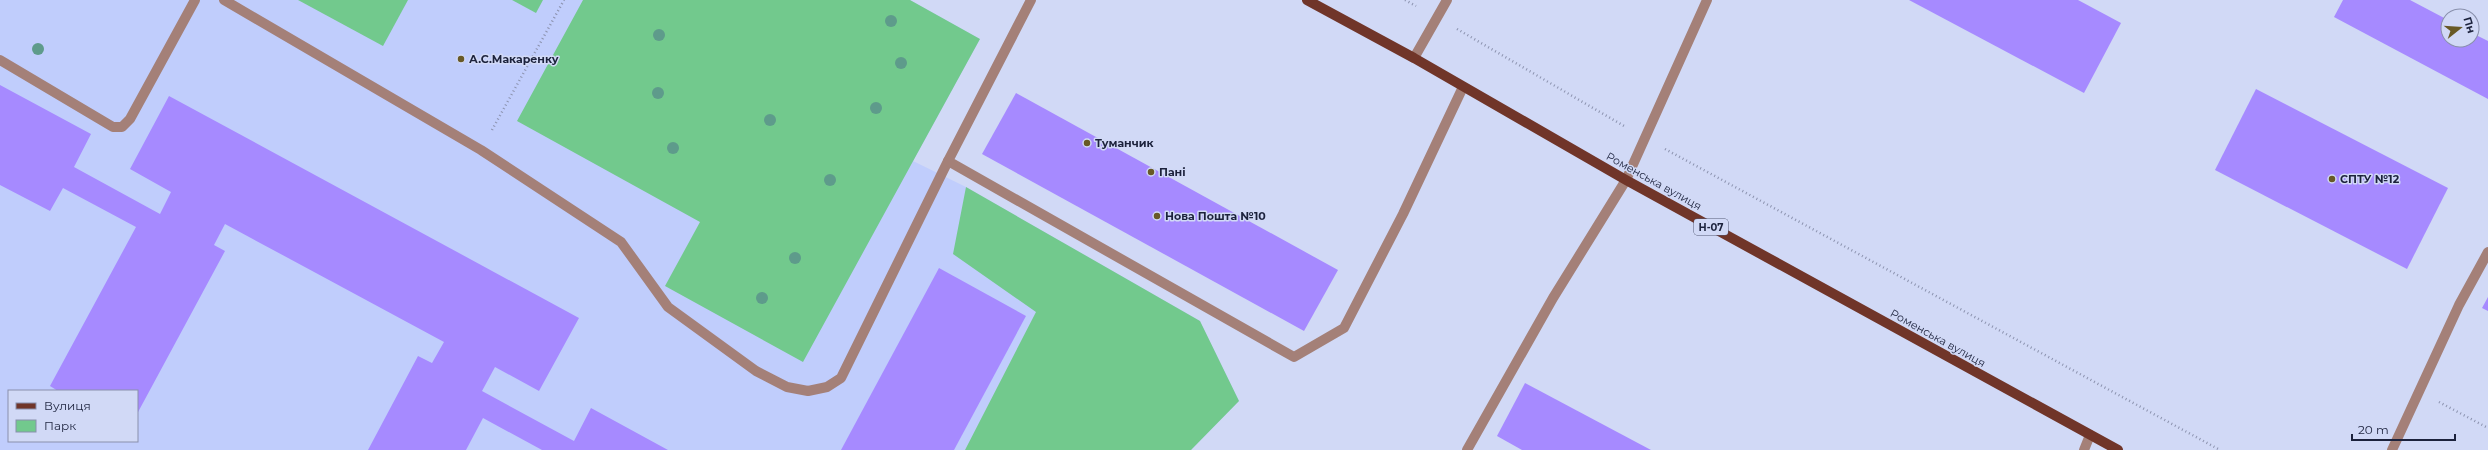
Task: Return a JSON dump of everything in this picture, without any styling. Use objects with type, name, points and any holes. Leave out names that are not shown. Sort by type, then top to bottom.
[{"type":"main road","name":"Роменська вулиця","points":[[1307,0],[1414,58],[1626,180],[2118,450]]},
{"type":"street","points":[[0,60],[113,127],[122,127],[130,119],[195,0]]},
{"type":"street","points":[[224,0],[481,150],[621,242],[668,307],[756,371],[787,387],[808,392],[827,387],[841,378],[948,161],[1031,0]]},
{"type":"street","points":[[1414,58],[1447,0]]},
{"type":"street","points":[[1467,450],[1553,298],[1626,180],[1707,0]]},
{"type":"street","points":[[948,161],[1294,357],[1344,328],[1403,214],[1463,87]]},
{"type":"street","points":[[2392,450],[2459,305],[2488,252]]},
{"type":"street","points":[[2084,450],[2090,435]]},
{"type":"path","points":[[481,150],[564,0]]},
{"type":"path","points":[[1405,0],[1437,17],[1645,138],[2220,450]]},
{"type":"path","points":[[2419,391],[2488,428]]},
{"type":"shaded area","points":[[0,0],[910,0],[980,39],[913,161],[966,187],[1200,321],[1239,401],[1191,450],[0,450]]},
{"type":"green space","points":[[298,0],[408,0],[383,46]]},
{"type":"green space","points":[[512,0],[543,0],[536,13]]},
{"type":"green space","points":[[583,0],[910,0],[980,39],[803,362],[665,286],[700,222],[517,121]]},
{"type":"green space","points":[[966,187],[1200,321],[1239,401],[1191,450],[965,450],[1036,312],[953,254]]},
{"type":"building","points":[[1909,0],[2078,0],[2121,23],[2084,93]]},
{"type":"building","points":[[2343,0],[2410,0],[2440,16],[2440,48],[2480,48],[2480,37],[2488,41],[2488,99],[2334,17]]},
{"type":"building","points":[[0,85],[91,134],[74,167],[160,214],[171,192],[130,169],[169,96],[579,318],[539,391],[495,367],[482,391],[574,441],[591,408],[668,450],[542,450],[483,418],[466,450],[368,450],[418,356],[432,363],[444,342],[225,224],[214,245],[225,251],[138,412],[138,390],[56,390],[50,386],[136,227],[63,188],[50,211],[0,185]]},
{"type":"building","name":"СПТУ №12","points":[[2256,89],[2448,188],[2407,269],[2215,170]]},
{"type":"building","points":[[1016,93],[1338,270],[1304,331],[982,154]]},
{"type":"building","points":[[939,268],[1026,316],[954,450],[841,450]]},
{"type":"building","points":[[2488,297],[2488,311],[2482,308]]},
{"type":"building","points":[[1525,383],[1651,450],[1522,450],[1497,436]]},
{"type":"place","name":"А.С.Макаренку","points":[[461,59]]},
{"type":"place","name":"Туманчик","points":[[1087,143]]},
{"type":"place","name":"Пані","points":[[1151,172]]},
{"type":"place","name":"СПТУ №12","points":[[2332,179]]},
{"type":"place","name":"Нова Пошта №10","points":[[1157,216]]}]
